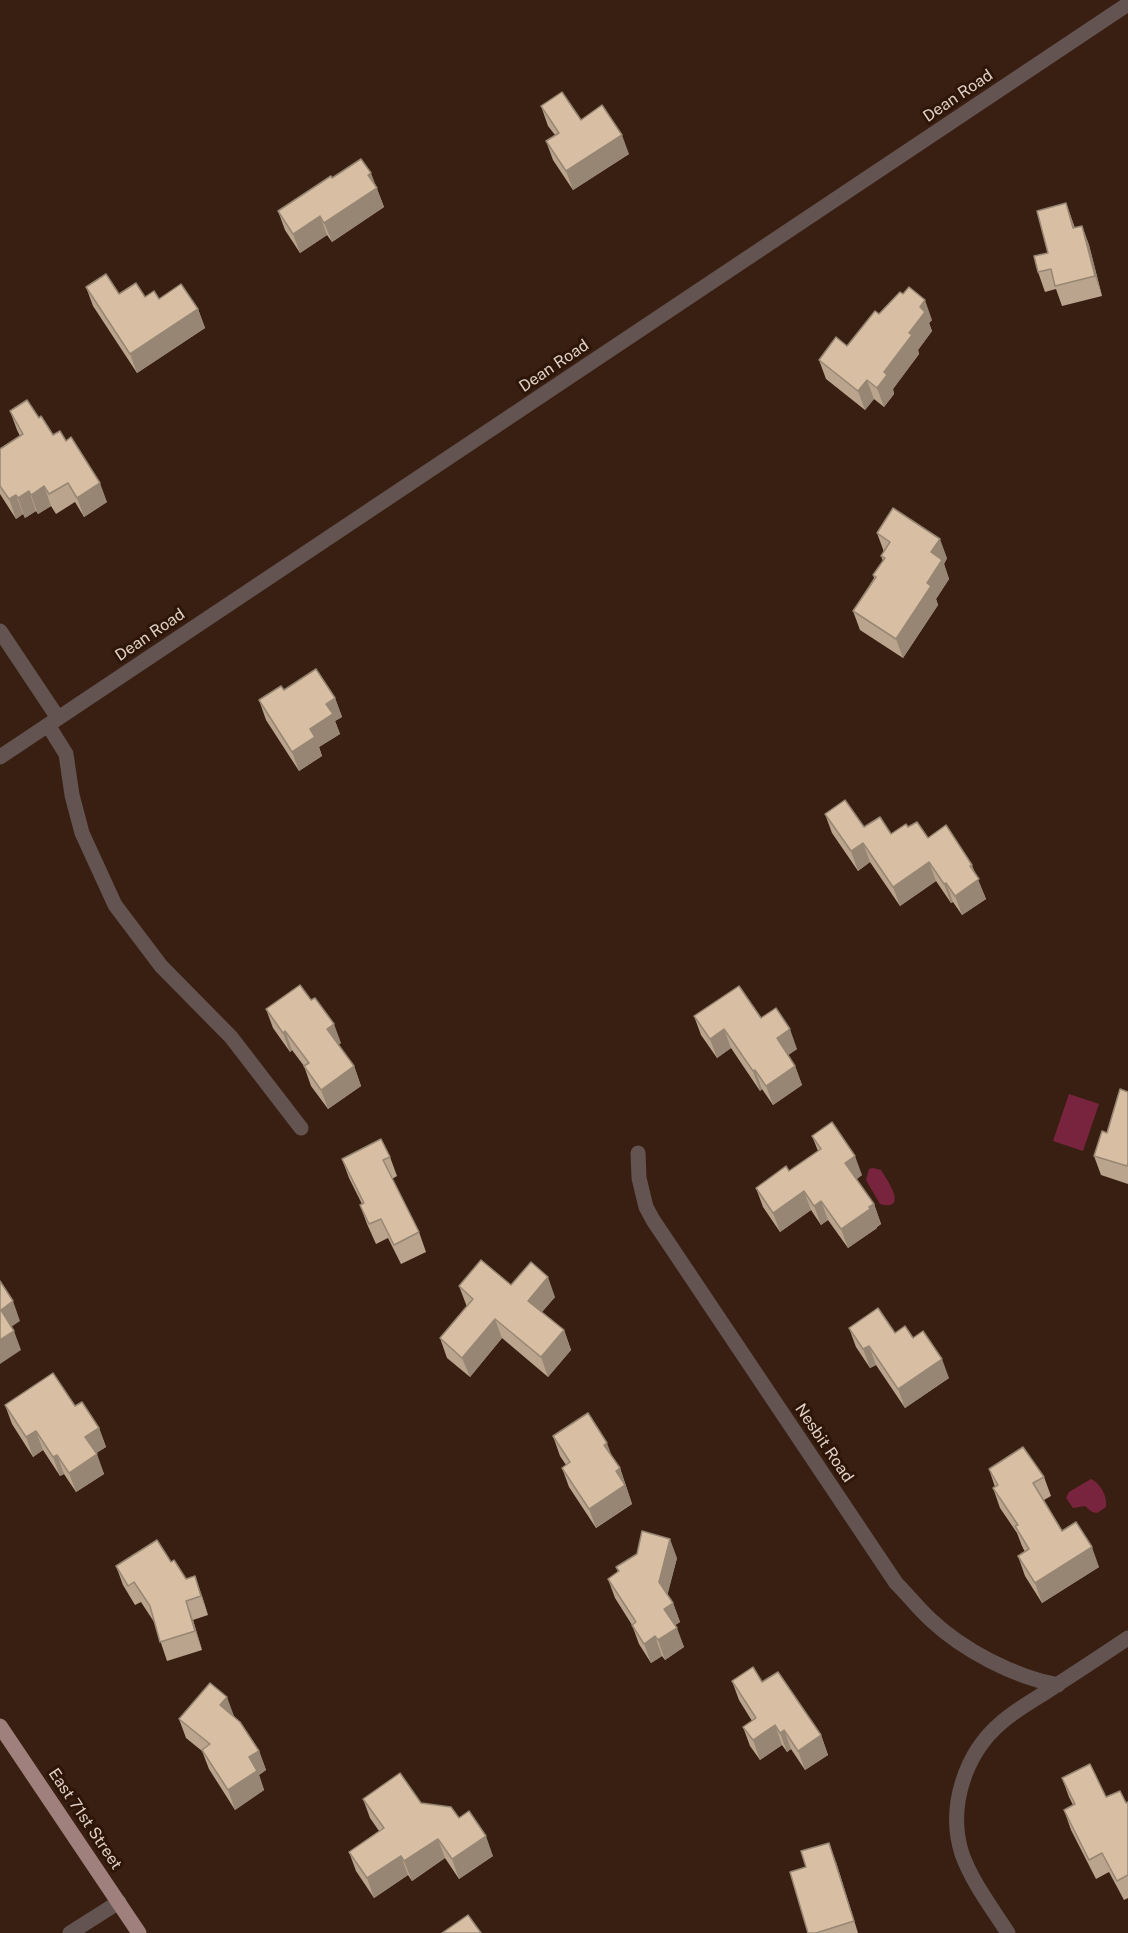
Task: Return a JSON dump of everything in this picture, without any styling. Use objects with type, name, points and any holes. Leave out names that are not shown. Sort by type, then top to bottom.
[{"type":"main road","name":"East 71st Street","points":[[0,1726],[139,1933]]},
{"type":"street","name":"Dean Road","points":[[0,757],[1128,4]]},
{"type":"street","points":[[0,631],[53,721],[66,754],[72,795],[82,833],[115,905],[161,966],[231,1037],[301,1128]]},
{"type":"street","name":"Nesbit Road","points":[[638,1153],[639,1178],[646,1207],[653,1220],[896,1582],[931,1620],[972,1650],[1027,1677],[1058,1684]]},
{"type":"street","points":[[1008,1933],[971,1875],[960,1846],[957,1815],[959,1794],[969,1764],[985,1738],[1008,1717],[1128,1638]]},
{"type":"street","points":[[70,1933],[119,1902]]},
{"type":"shaded area","points":[[1069,1094],[1099,1104],[1083,1151],[1053,1141]]},
{"type":"shaded area","points":[[869,1169],[881,1170],[887,1180],[894,1193],[894,1203],[880,1204],[866,1180]]},
{"type":"shaded area","points":[[1091,1479],[1100,1487],[1106,1499],[1106,1507],[1097,1513],[1085,1506],[1073,1508],[1066,1498],[1069,1492]]},
{"type":"building","points":[[562,92],[581,120],[602,105],[622,135],[566,171],[546,141],[559,133],[541,106]]},
{"type":"building","points":[[361,159],[371,173],[368,175],[377,188],[324,223],[320,216],[293,234],[278,211]]},
{"type":"building","points":[[1066,203],[1073,228],[1082,226],[1095,276],[1055,286],[1051,269],[1038,272],[1034,256],[1048,253],[1037,211]]},
{"type":"building","points":[[106,274],[119,294],[136,283],[145,297],[154,291],[159,299],[181,284],[198,309],[130,354],[86,287]]},
{"type":"building","points":[[909,287],[925,300],[920,307],[925,312],[909,333],[912,335],[884,372],[887,375],[877,388],[867,380],[858,391],[819,360],[836,337],[847,346],[875,311],[879,314],[900,292],[903,294]]},
{"type":"building","points":[[27,400],[53,435],[60,431],[66,441],[71,437],[100,483],[77,498],[68,483],[49,494],[44,486],[31,495],[29,491],[18,498],[16,495],[9,499],[0,486],[0,449],[23,434],[10,411]]},
{"type":"building","points":[[893,508],[940,539],[931,552],[942,560],[927,583],[931,586],[896,639],[853,611],[876,577],[873,575],[885,558],[881,556],[890,542],[877,533]]},
{"type":"building","points":[[316,669],[335,698],[326,704],[333,714],[310,729],[315,737],[292,752],[259,700],[281,686],[284,690]]},
{"type":"building","points":[[845,800],[864,827],[880,817],[891,834],[906,824],[908,827],[917,822],[928,838],[946,825],[979,879],[955,896],[929,862],[893,887],[863,843],[851,851],[825,814]]},
{"type":"building","points":[[300,985],[311,1000],[315,998],[334,1024],[327,1029],[354,1066],[321,1090],[304,1066],[309,1063],[266,1009]]},
{"type":"building","points":[[739,986],[761,1018],[776,1008],[790,1029],[777,1038],[795,1066],[766,1086],[724,1029],[710,1039],[694,1016]]},
{"type":"building","points":[[1120,1089],[1128,1092],[1127,1166],[1094,1156],[1102,1131],[1107,1133]]},
{"type":"building","points":[[832,1122],[855,1156],[845,1163],[874,1204],[841,1229],[821,1201],[814,1206],[804,1191],[773,1213],[756,1188],[786,1166],[789,1171],[821,1149],[812,1136]]},
{"type":"building","points":[[381,1139],[390,1157],[383,1160],[419,1232],[394,1245],[381,1219],[369,1224],[360,1205],[364,1203],[342,1159]]},
{"type":"building","points":[[481,1260],[511,1285],[531,1262],[548,1277],[528,1301],[564,1330],[541,1357],[495,1319],[462,1358],[440,1338],[473,1299],[459,1286]]},
{"type":"building","points":[[0,1281],[13,1301],[1,1310],[14,1331],[0,1340]]},
{"type":"building","points":[[878,1308],[895,1333],[905,1326],[913,1338],[923,1331],[942,1359],[898,1389],[869,1346],[863,1349],[849,1328]]},
{"type":"building","points":[[53,1373],[75,1406],[82,1402],[99,1428],[85,1437],[97,1454],[69,1473],[57,1455],[53,1457],[36,1431],[26,1437],[5,1405]]},
{"type":"building","points":[[588,1413],[607,1443],[604,1445],[620,1468],[616,1471],[625,1485],[589,1509],[562,1468],[570,1462],[553,1436]]},
{"type":"building","points":[[1023,1447],[1044,1477],[1033,1483],[1062,1531],[1076,1522],[1092,1547],[1035,1583],[1018,1556],[1029,1549],[1015,1526],[1018,1525],[993,1488],[998,1485],[989,1469]]},
{"type":"building","points":[[642,1531],[670,1539],[659,1582],[673,1603],[664,1609],[677,1628],[658,1640],[655,1636],[644,1644],[632,1625],[636,1622],[608,1579],[619,1571],[616,1567],[637,1554]]},
{"type":"building","points":[[157,1540],[171,1562],[174,1560],[186,1579],[195,1576],[201,1596],[186,1601],[195,1631],[160,1642],[150,1606],[134,1582],[128,1586],[116,1566]]},
{"type":"building","points":[[753,1667],[762,1682],[778,1672],[821,1735],[798,1751],[784,1730],[780,1733],[775,1725],[753,1740],[743,1727],[756,1718],[732,1681]]},
{"type":"building","points":[[210,1683],[227,1697],[220,1705],[240,1722],[259,1751],[249,1757],[257,1771],[228,1790],[202,1750],[210,1744],[179,1719]]},
{"type":"building","points":[[1090,1764],[1106,1797],[1120,1791],[1126,1803],[1128,1802],[1128,1875],[1117,1881],[1102,1853],[1089,1860],[1064,1810],[1075,1804],[1062,1778]]},
{"type":"building","points":[[400,1773],[421,1803],[451,1807],[459,1818],[469,1811],[486,1836],[452,1859],[438,1839],[404,1861],[401,1856],[367,1878],[349,1852],[384,1828],[363,1799]]},
{"type":"building","points":[[829,1843],[854,1921],[816,1933],[808,1933],[790,1872],[806,1867],[801,1851]]},
{"type":"building","points":[[468,1915],[481,1933],[442,1933]]}]
